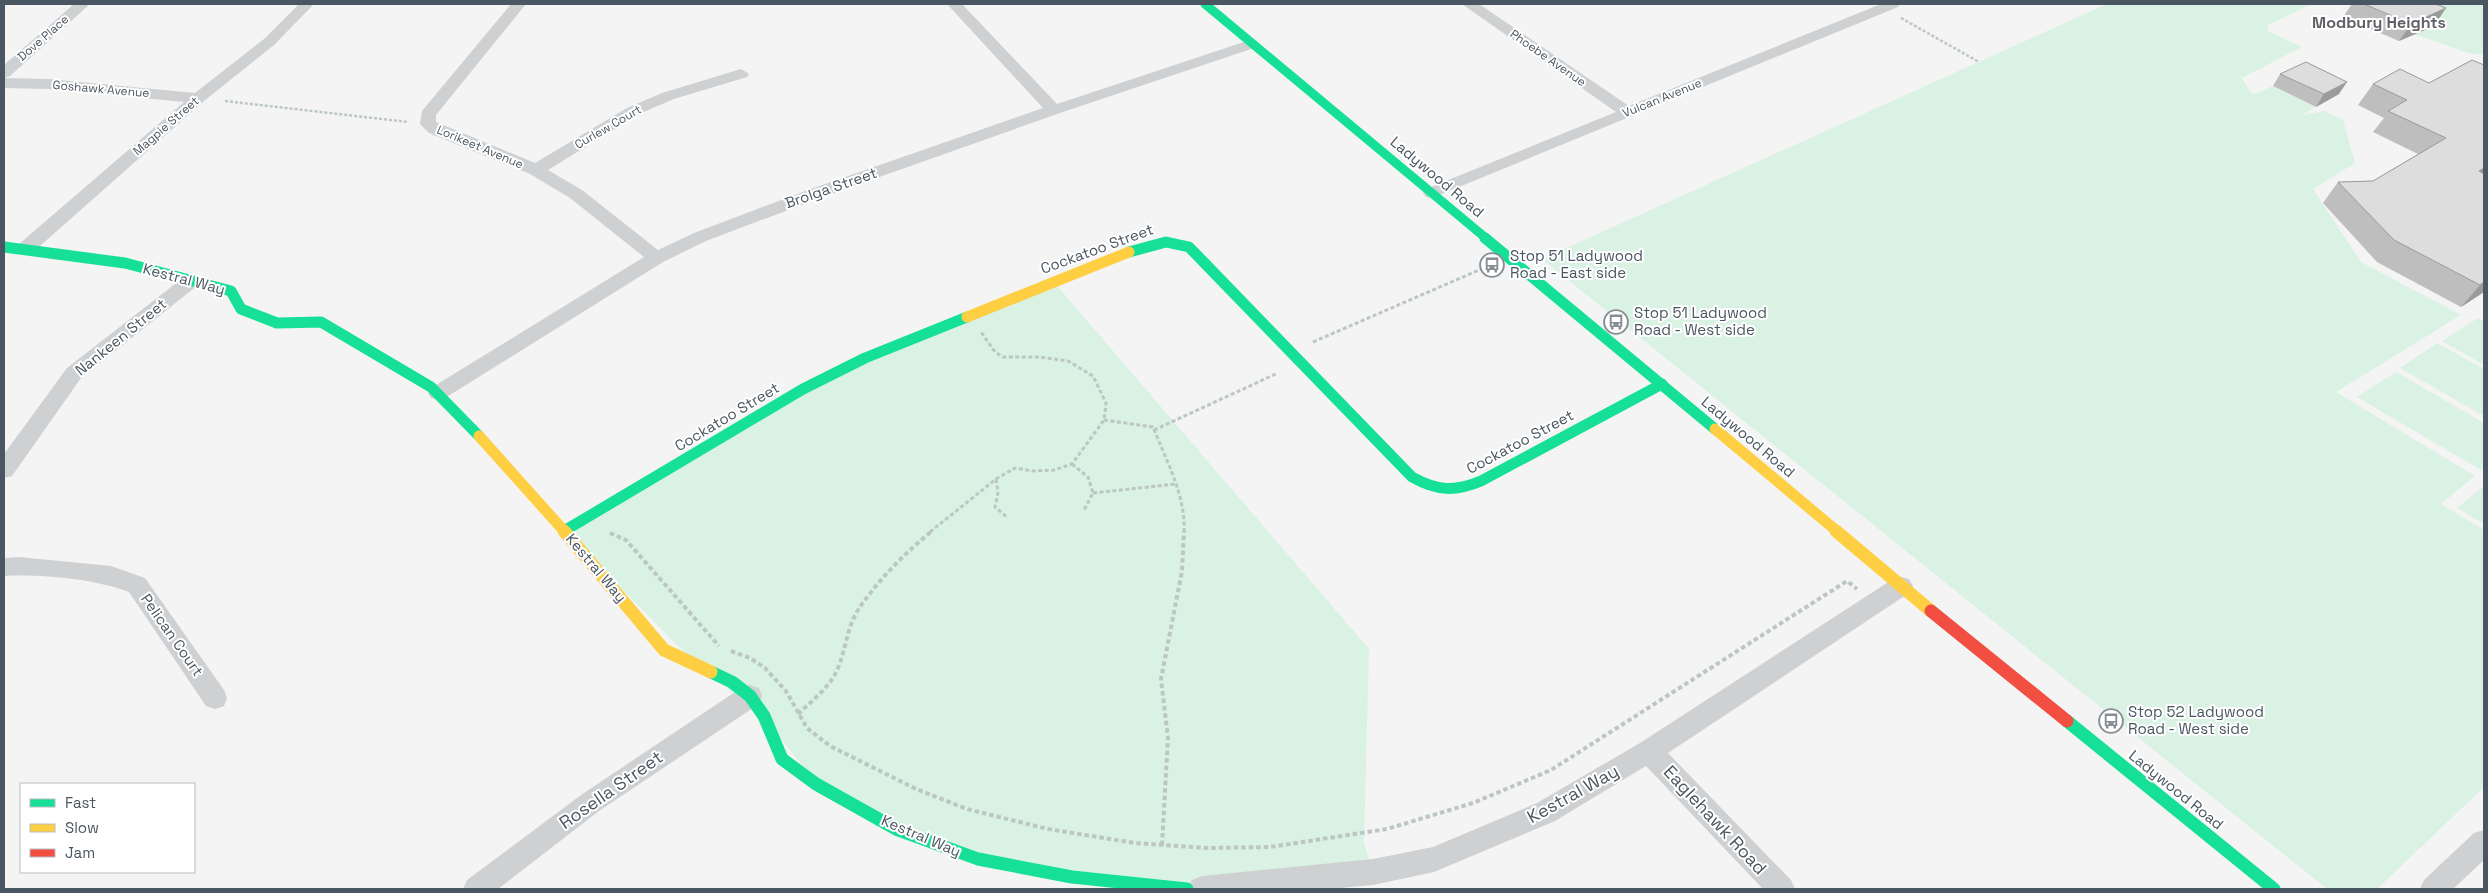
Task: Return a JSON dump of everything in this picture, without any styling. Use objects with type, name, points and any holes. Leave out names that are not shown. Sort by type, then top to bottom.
[{"type":"street","name":"Dove Place","points":[[4,73],[83,4]]},
{"type":"street","name":"Magpie Street","points":[[25,249],[198,98],[269,42],[307,4]]},
{"type":"street","name":"Lorikeet Avenue","points":[[519,4],[428,114],[428,124],[435,129],[536,170],[576,194],[656,258]]},
{"type":"street","points":[[954,4],[1054,110]]},
{"type":"street","name":"Ladywood Road","points":[[1204,4],[1662,384],[1901,586],[2274,889]]},
{"type":"street","name":"Phoebe Avenue","points":[[1469,4],[1626,112]]},
{"type":"street","name":"Vulcan Avenue","points":[[1432,193],[1888,6]]},
{"type":"street","name":"Brolga Street","points":[[438,393],[656,258],[739,221],[1054,110],[1252,44]]},
{"type":"street","name":"Curlew Court","points":[[536,170],[633,111],[668,96],[741,74]]},
{"type":"street","name":"Goshawk Avenue","points":[[4,83],[48,84],[198,98]]},
{"type":"street","name":"Cockatoo Street","points":[[564,531],[803,389],[865,358],[1144,246],[1165,240],[1181,242],[1189,247],[1412,477],[1427,487],[1444,492],[1461,490],[1481,481],[1662,384]]},
{"type":"street","name":"Kestral Way","points":[[4,247],[125,264],[231,291],[240,309],[277,323],[321,322],[438,393],[462,416],[564,531],[664,650],[732,682],[750,696],[764,716],[782,759],[816,784],[898,830],[978,859],[1072,876],[1188,889]]},
{"type":"street","name":"Nankeen Street","points":[[4,470],[74,373],[191,281]]},
{"type":"street","name":"Pelican Court","points":[[4,567],[19,566],[112,575],[137,585],[215,698]]},
{"type":"street","name":"Kestral Way","points":[[1202,889],[1373,872],[1434,858],[1546,812],[1649,751],[1901,586]]},
{"type":"street","name":"Rosella Street","points":[[476,889],[590,802],[750,696]]},
{"type":"street","name":"Eaglehawk Road","points":[[1649,751],[1781,889]]},
{"type":"street","points":[[2434,889],[2484,842]]},
{"type":"path","points":[[1888,6],[1979,62]]},
{"type":"path","points":[[198,98],[428,124]]},
{"type":"path","points":[[1154,430],[1281,372],[1291,352],[1509,257]]},
{"type":"path","points":[[798,714],[819,695],[838,670],[846,636],[858,610],[905,553],[996,478],[1015,468],[1033,471],[1054,470],[1072,464],[1104,420],[1106,403],[1093,376],[1068,361],[1039,357],[1003,357],[995,352],[969,316]]},
{"type":"path","points":[[1104,420],[1152,427],[1176,484],[1185,517],[1182,571],[1161,679],[1168,738],[1162,845]]},
{"type":"path","points":[[1072,464],[1088,477],[1093,493],[1084,510]]},
{"type":"path","points":[[996,478],[998,493],[995,507],[1008,518]]},
{"type":"path","points":[[1093,493],[1176,484]]},
{"type":"path","points":[[593,514],[608,531],[626,540],[718,645],[750,658],[765,668],[786,691],[807,728],[816,737],[838,751],[916,789],[967,809],[1048,829],[1135,843],[1162,845],[1208,848],[1270,847],[1387,829],[1463,806],[1551,770],[1577,756],[1847,581],[1874,603]]},
{"type":"green space","points":[[2107,4],[2312,4],[2268,25],[2268,31],[2302,47],[2242,78],[2251,93],[2255,94],[2273,86],[2315,107],[2302,115],[2324,111],[2343,120],[2355,163],[2313,189],[2361,262],[2461,315],[2336,392],[2475,476],[2441,504],[2484,530],[2484,787],[2377,889],[2327,889],[1542,259]]},
{"type":"green space","points":[[2396,4],[2484,4],[2484,55],[2468,53],[2414,34],[2434,26]]},
{"type":"green space","points":[[1053,281],[1369,649],[1364,843],[1373,872],[1187,889],[1072,877],[978,859],[816,784],[764,716],[701,669],[564,531],[803,389]]},
{"type":"green space","points":[[2478,318],[2484,321],[2484,365],[2442,341]]},
{"type":"green space","points":[[2437,343],[2484,369],[2484,416],[2400,368]]},
{"type":"green space","points":[[2396,372],[2484,423],[2484,467],[2481,470],[2357,397]]},
{"type":"green space","points":[[2484,486],[2484,524],[2457,508]]},
{"type":"building","points":[[2364,4],[2436,4],[2446,8],[2411,24]]},
{"type":"building","points":[[2472,60],[2484,65],[2484,168],[2479,171],[2484,174],[2484,282],[2480,285],[2394,240],[2338,182],[2373,181],[2446,138],[2388,111],[2407,100],[2373,84],[2400,69],[2429,83]]},
{"type":"building","points":[[2306,62],[2347,82],[2324,94],[2280,74]]},
{"type":"traffic: fast","points":[[1205,4],[1715,429]]},
{"type":"traffic: fast","points":[[1129,252],[1159,242],[1174,242],[1189,247],[1412,477],[1438,489],[1454,490],[1481,481],[1662,384]]},
{"type":"traffic: fast","points":[[4,247],[125,263],[231,291],[241,309],[277,323],[321,322],[431,387],[479,436]]},
{"type":"traffic: fast","points":[[564,531],[803,389],[865,358],[967,317]]},
{"type":"traffic: fast","points":[[711,672],[732,682],[750,696],[764,716],[782,759],[816,784],[898,830],[978,859],[1072,877],[1187,889]]},
{"type":"traffic: fast","points":[[2067,721],[2274,889]]},
{"type":"traffic: slow","points":[[967,317],[1129,252]]},
{"type":"traffic: slow","points":[[1715,429],[1931,611]]},
{"type":"traffic: slow","points":[[479,436],[564,531],[664,650],[711,672]]},
{"type":"traffic: jam","points":[[1931,611],[2067,721]]},
{"type":"place","name":"Stop 51 Ladywood Road - East side","points":[[1492,265]]},
{"type":"place","name":"Stop 51 Ladywood Road - West side","points":[[1616,322]]},
{"type":"place","name":"Stop 52 Ladywood Road - West side","points":[[2111,721]]},
{"type":"district","name":"Modbury Heights","points":[[2379,22]]}]
